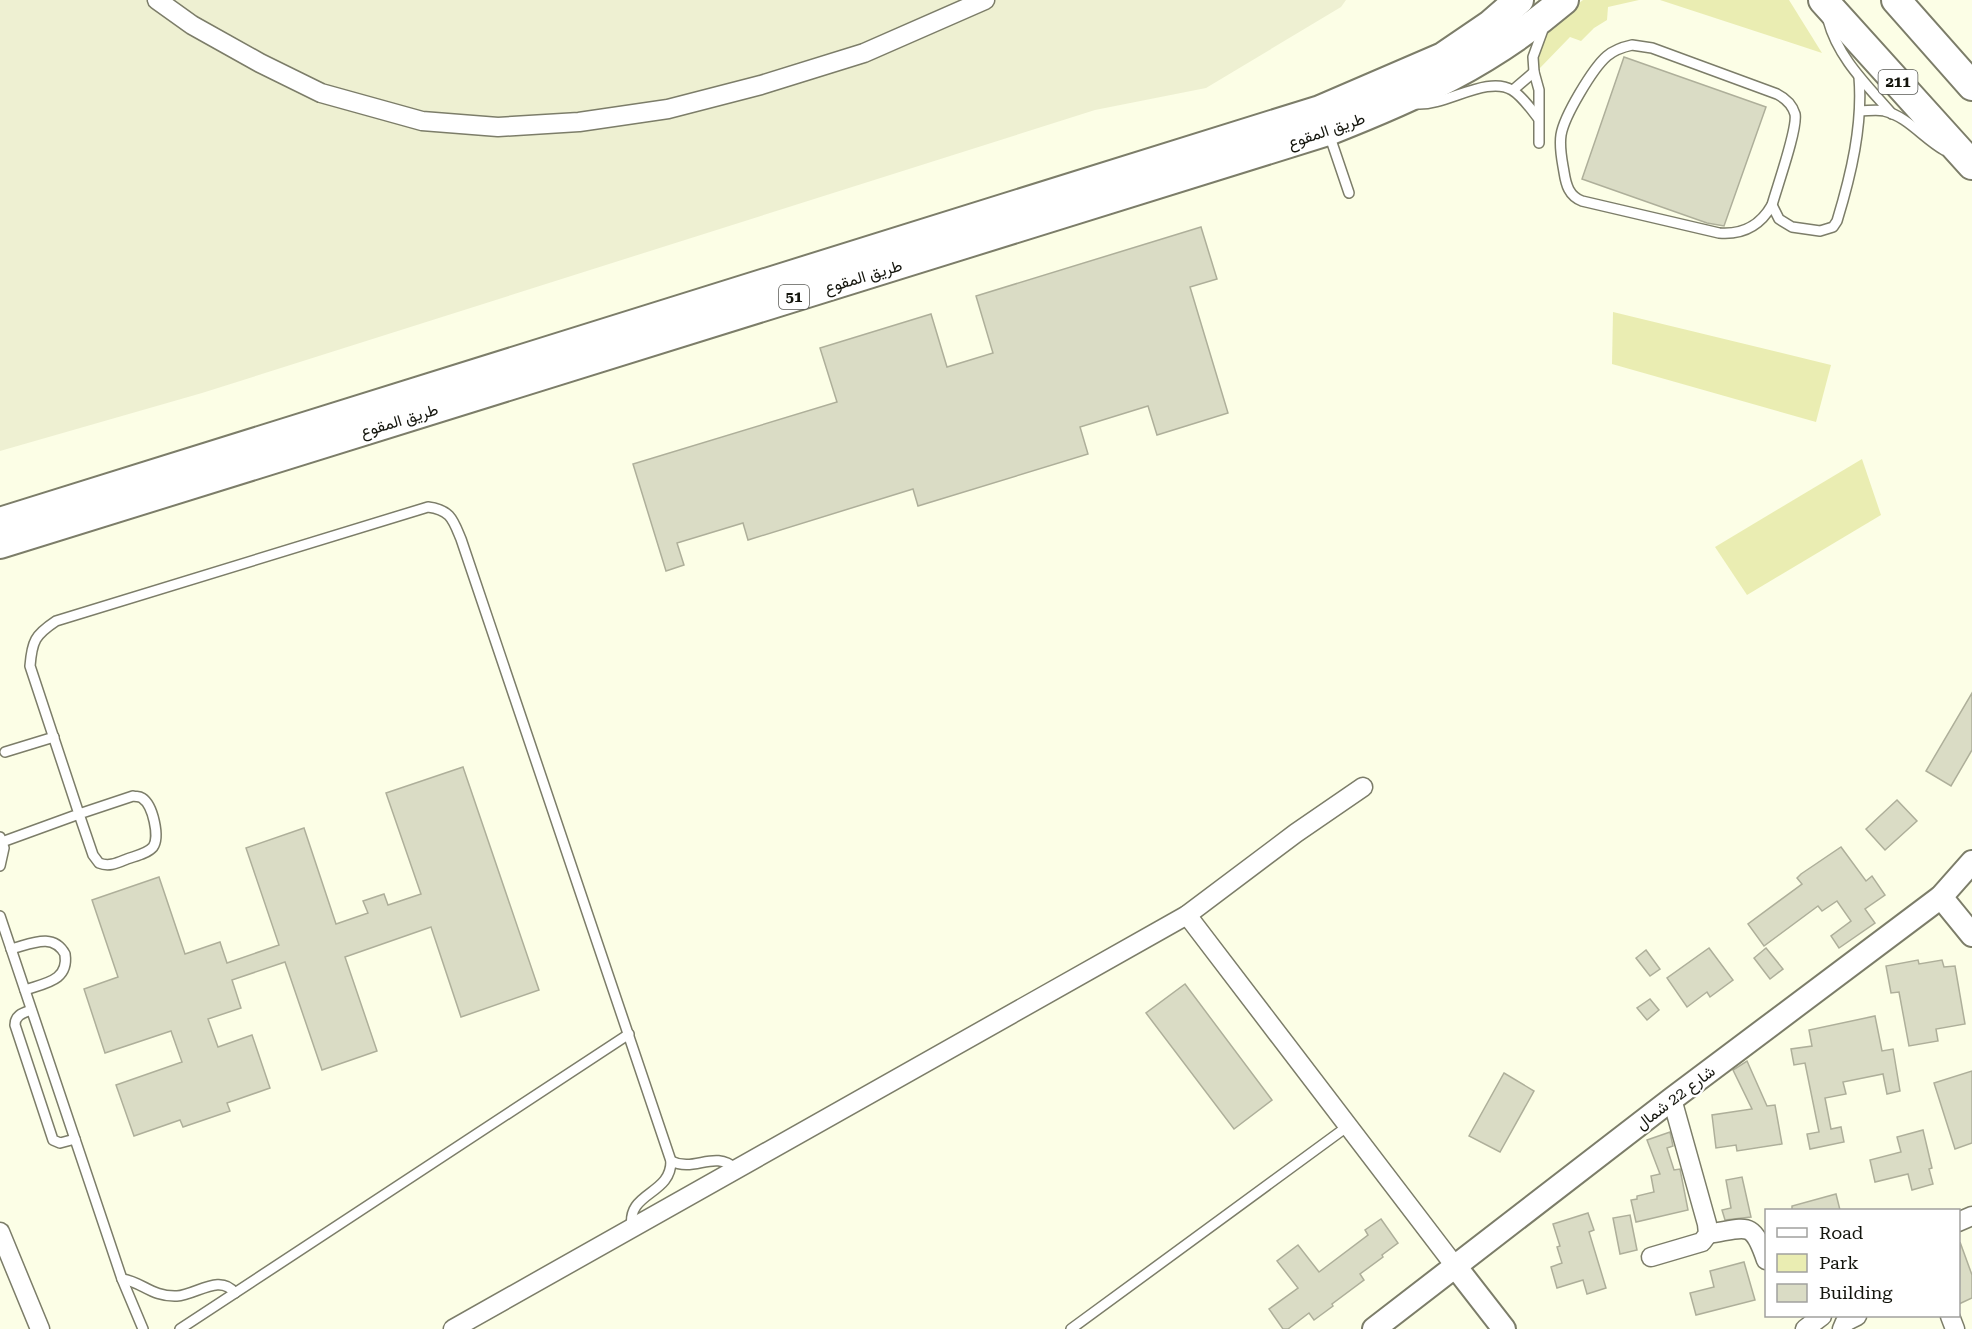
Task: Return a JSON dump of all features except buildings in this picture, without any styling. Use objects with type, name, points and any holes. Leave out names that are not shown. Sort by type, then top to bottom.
[{"type":"main road","name":"طريق المقوع","points":[[0,522],[1320,110],[1443,57],[1490,25],[1519,0]]},
{"type":"main road","points":[[1896,0],[1972,86]]},
{"type":"main road","name":"211","points":[[1824,1],[1972,165]]},
{"type":"main road","name":"طريق المقوع","points":[[0,544],[1328,131],[1402,102],[1454,76],[1494,52],[1555,8]]},
{"type":"street","points":[[158,0],[192,25],[260,63],[321,93],[422,121],[498,127],[579,122],[668,109],[761,85],[864,53],[985,0]]},
{"type":"street","points":[[453,1329],[1187,915],[1288,839],[1363,787]]},
{"type":"street","name":"شارع 22 شمال","points":[[1374,1329],[1672,1099],[1941,897],[1972,862]]},
{"type":"street","points":[[1941,897],[1972,935]]},
{"type":"street","points":[[1187,915],[1504,1329]]},
{"type":"street","points":[[1651,1257],[1702,1242],[1708,1234],[1672,1099]]},
{"type":"street","points":[[1708,1234],[1741,1229],[1751,1231],[1758,1238],[1765,1255]]},
{"type":"street","points":[[0,1232],[40,1329]]},
{"type":"street","points":[[1842,1329],[1845,1322],[1855,1317]]},
{"type":"lane","points":[[1824,1],[1834,39],[1859,77],[1892,114],[1932,144],[1972,165]]},
{"type":"lane","points":[[1539,143],[1539,90],[1533,57],[1555,8]]},
{"type":"lane","points":[[1772,205],[1767,214],[1750,228],[1730,234],[1577,199],[1569,191],[1560,149],[1564,126],[1577,98],[1605,57],[1613,51],[1632,45],[1652,48],[1777,94],[1788,102],[1795,114],[1795,121],[1772,205],[1779,219],[1792,227],[1820,231],[1833,227],[1837,221],[1859,129],[1859,77]]},
{"type":"lane","points":[[1513,90],[1534,72]]},
{"type":"lane","points":[[1402,102],[1426,105],[1484,87],[1501,87],[1513,90],[1538,118]]},
{"type":"lane","points":[[1860,111],[1881,110],[1892,114]]},
{"type":"lane","points":[[1328,131],[1349,193]]},
{"type":"lane","points":[[0,866],[4,856],[1,839],[79,814],[128,798],[138,796],[143,798],[149,806],[156,831],[156,842],[144,853],[113,864],[104,865],[93,855],[79,814],[30,666],[31,647],[39,632],[56,621],[428,507],[442,508],[453,519],[461,539],[671,1161],[671,1169],[665,1182],[635,1206],[632,1213],[632,1228]]},
{"type":"lane","points":[[5,752],[54,737]]},
{"type":"lane","points":[[0,915],[122,1279],[143,1329]]},
{"type":"lane","points":[[11,949],[41,940],[49,940],[56,943],[65,954],[65,969],[60,975],[54,980],[25,990]]},
{"type":"lane","points":[[32,1010],[16,1017],[15,1025],[53,1140],[60,1143],[75,1139]]},
{"type":"lane","points":[[180,1329],[629,1035]]},
{"type":"lane","points":[[1071,1329],[1348,1126]]},
{"type":"lane","points":[[671,1161],[688,1166],[719,1160],[736,1169]]},
{"type":"lane","points":[[122,1279],[167,1296],[190,1293],[216,1284],[227,1286],[235,1293]]},
{"type":"shaded area","points":[[0,0],[1346,0],[1341,7],[1206,88],[1095,110],[202,393],[0,451]]},
{"type":"green space","points":[[1583,0],[1639,0],[1608,7],[1607,20],[1594,28],[1581,41],[1570,37],[1538,70],[1535,52],[1552,24]]},
{"type":"green space","points":[[1660,0],[1789,0],[1822,53]]},
{"type":"green space","points":[[1613,312],[1831,365],[1816,422],[1612,364]]},
{"type":"green space","points":[[1862,459],[1881,515],[1747,595],[1715,547]]}]
